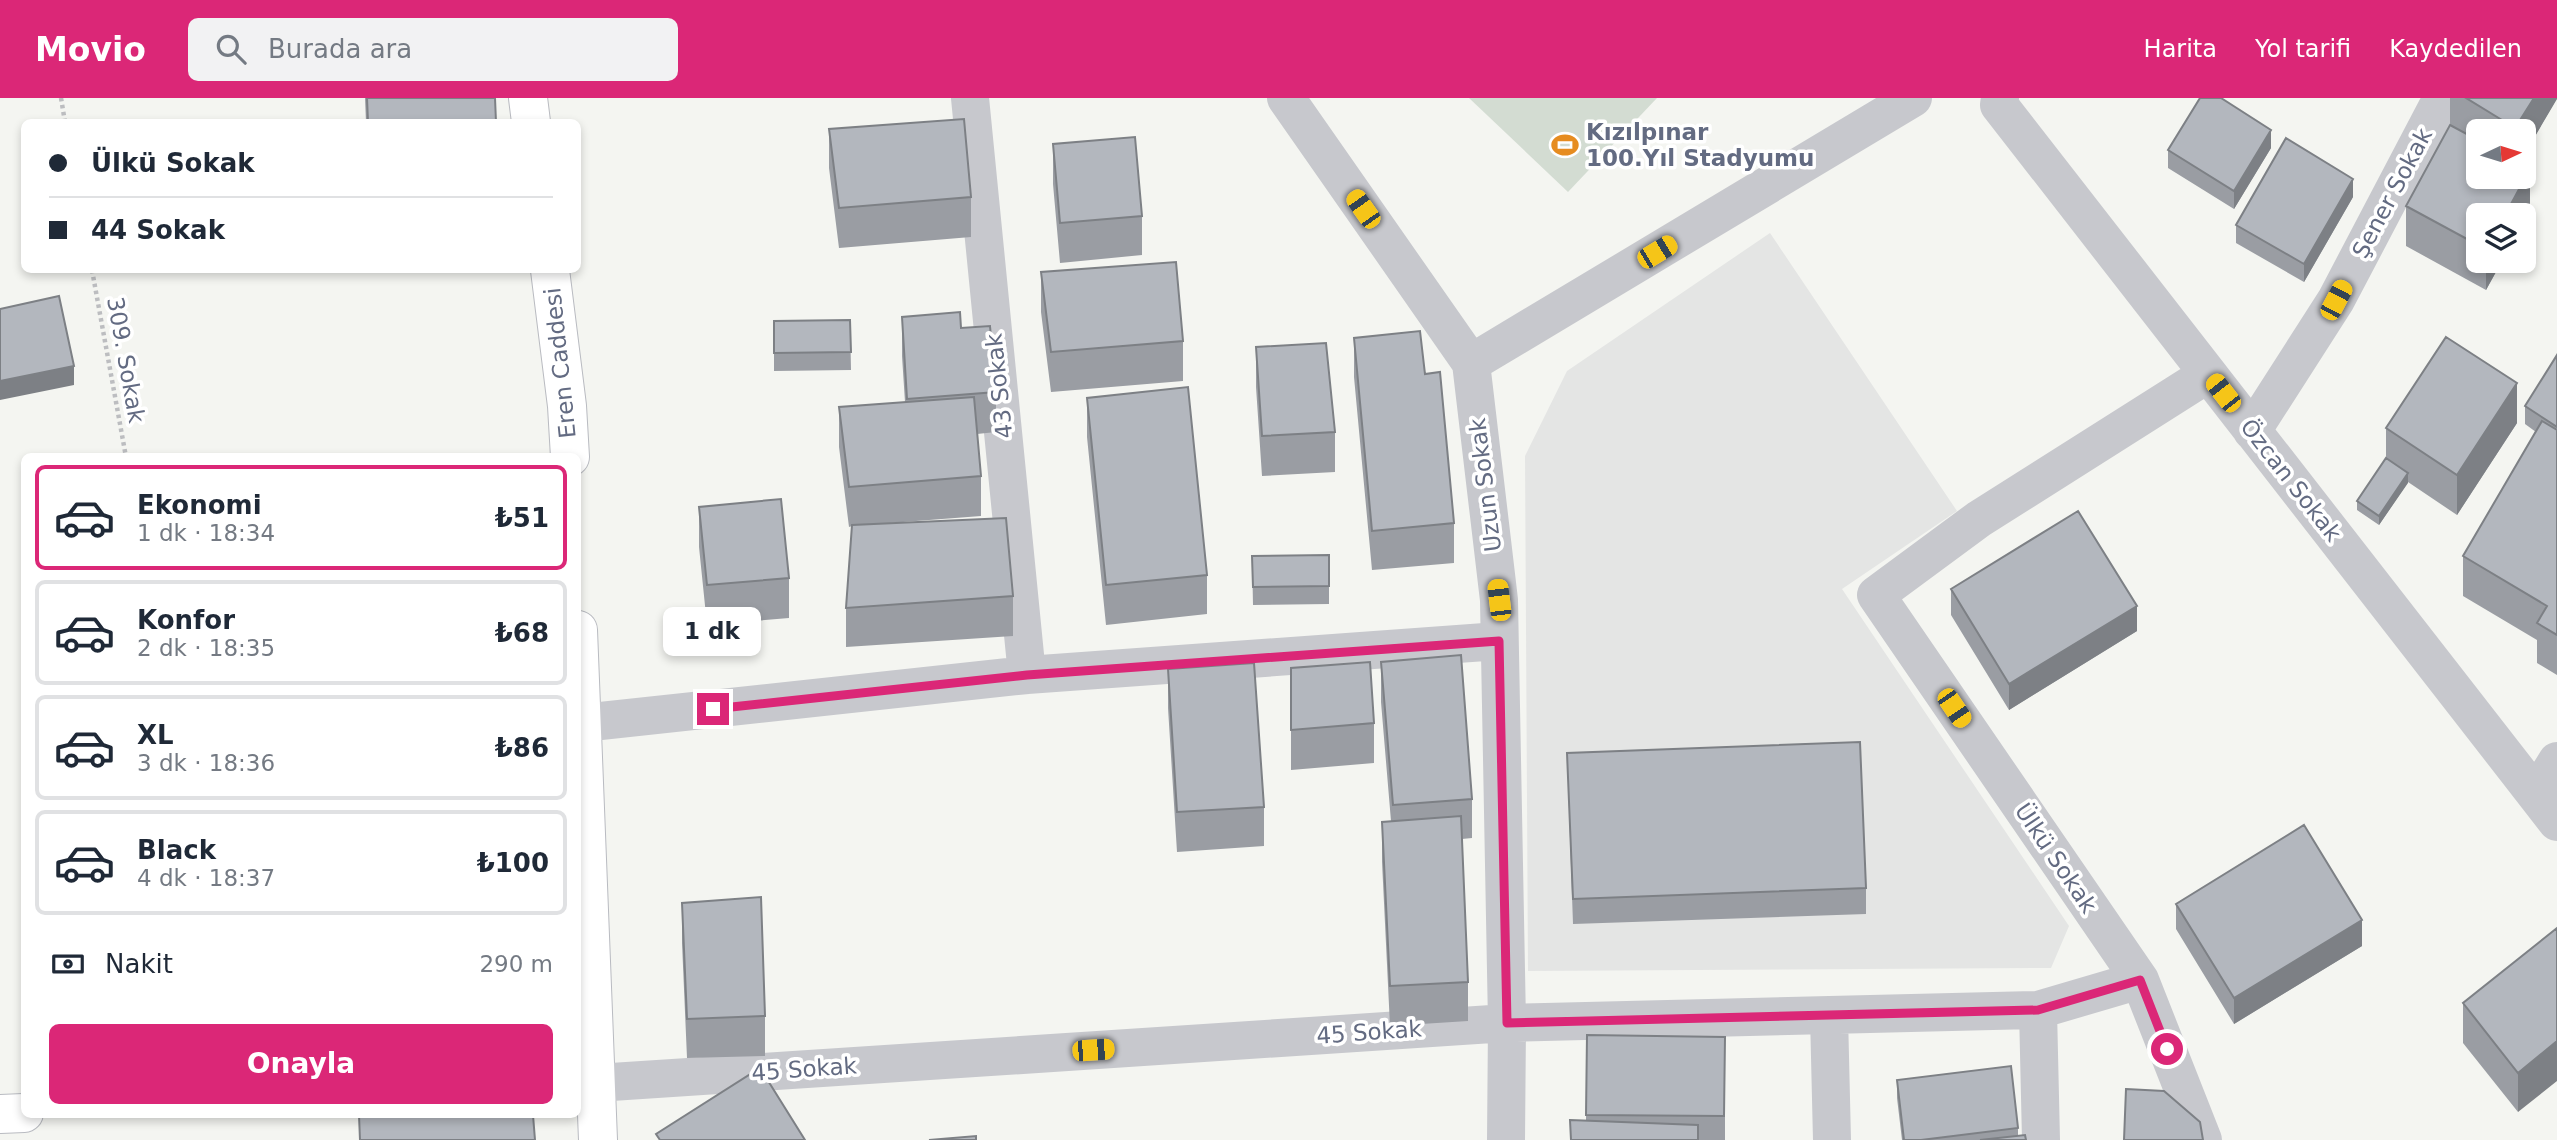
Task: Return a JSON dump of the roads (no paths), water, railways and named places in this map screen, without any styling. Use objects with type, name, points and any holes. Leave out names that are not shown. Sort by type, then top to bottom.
[{"type":"street","points":[[528,98],[531,119]]},
{"type":"street","name":"43 Sokak","points":[[970,98],[1027,675]]},
{"type":"street","name":"Uzun Sokak","points":[[1286,98],[1471,363],[1499,600],[1507,1023],[1506,1140]]},
{"type":"street","points":[[1471,363],[1913,98]]},
{"type":"street","name":"Şener Sokak","points":[[2252,431],[2336,300],[2442,98]]},
{"type":"street","name":"Özcan Sokak","points":[[1999,102],[2546,808]]},
{"type":"street","name":"Eren Caddesi","points":[[550,273],[568,405],[570,453]]},
{"type":"street","name":"Ülkü Sokak","points":[[2203,1140],[2140,980],[1876,595],[1979,519],[2208,374]]},
{"type":"street","points":[[582,723],[1027,675],[1499,641]]},
{"type":"street","points":[[581,700],[587,1084],[598,1140]]},
{"type":"street","points":[[2546,808],[2557,761]]},
{"type":"street","name":"45 Sokak","points":[[587,1084],[1507,1023],[2038,1010],[2140,980]]},
{"type":"street","points":[[2038,1010],[2041,1140]]},
{"type":"street","points":[[1829,1015],[1832,1140]]},
{"type":"street","points":[[0,1114],[21,1114]]},
{"type":"place","name":"Kızılpınar 100.Yıl Stadyumu","points":[[1565,145]]}]
